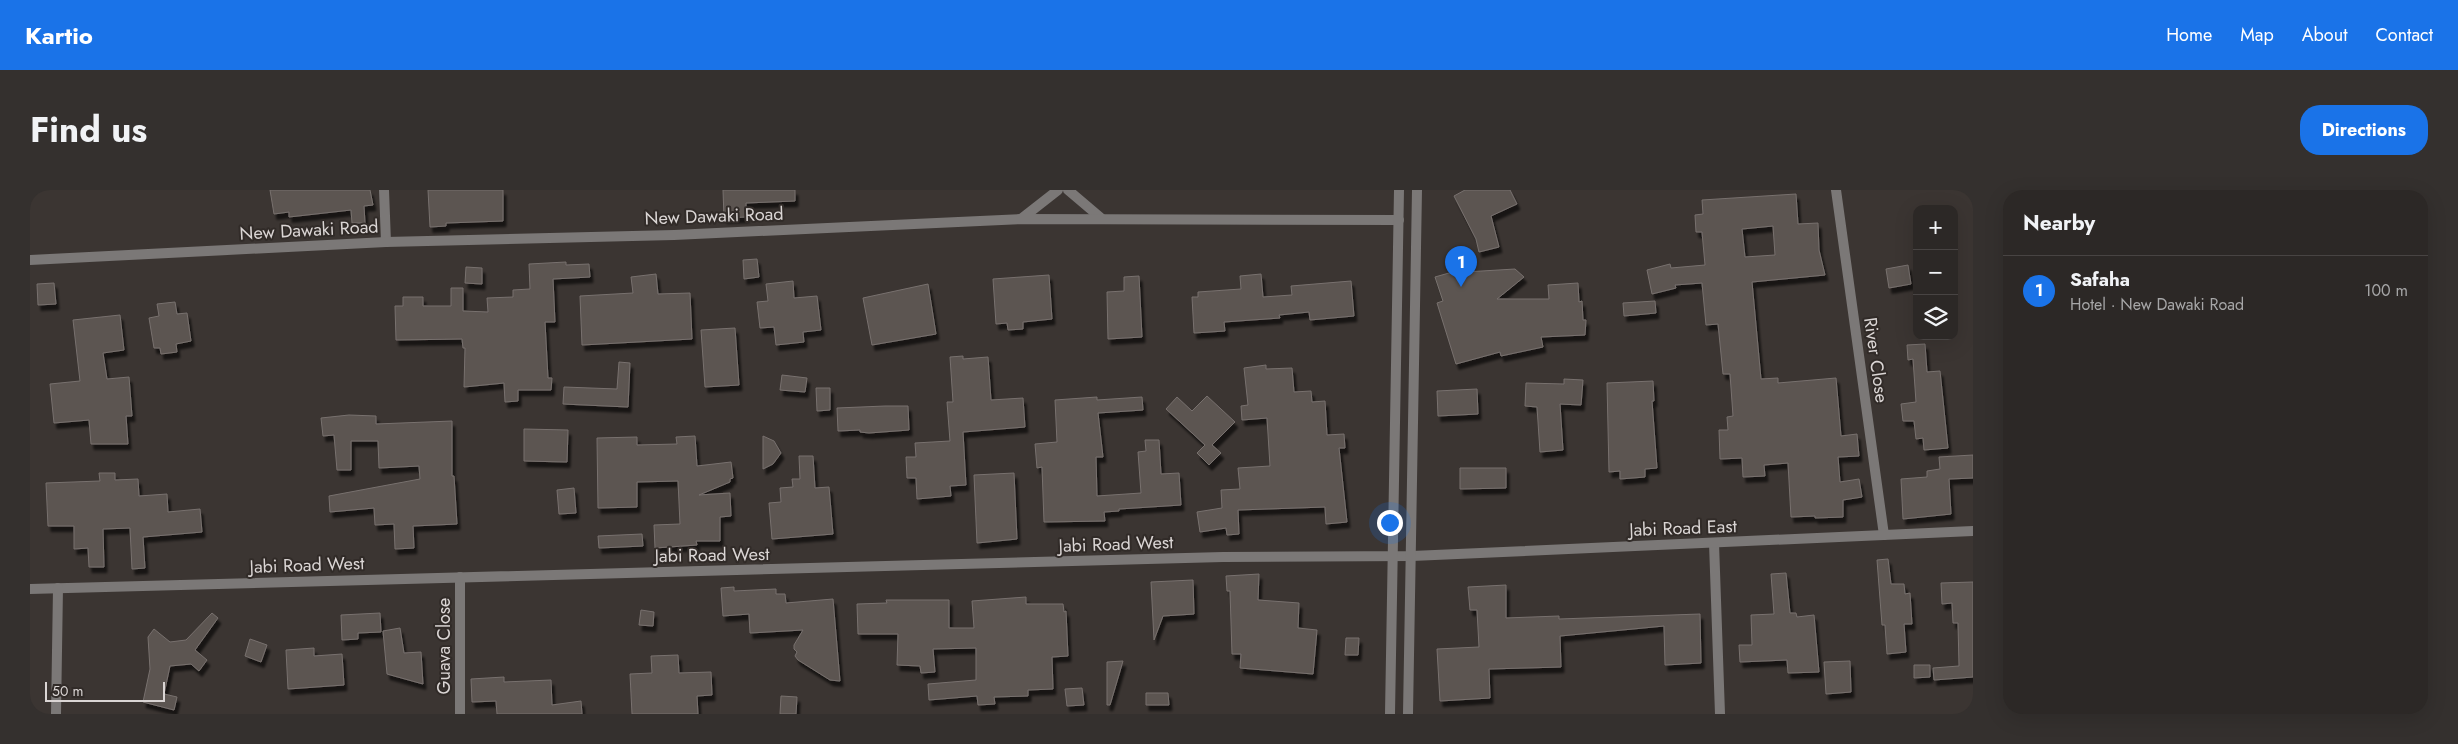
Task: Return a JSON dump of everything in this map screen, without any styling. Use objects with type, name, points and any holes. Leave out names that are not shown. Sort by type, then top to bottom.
[{"type":"street","points":[[384,190],[386,242]]},
{"type":"street","points":[[1021,219],[1058,190]]},
{"type":"street","points":[[1068,190],[1101,218]]},
{"type":"street","points":[[1390,714],[1399,190]]},
{"type":"street","points":[[1408,714],[1417,190]]},
{"type":"street","name":"River Close","points":[[1836,190],[1884,535]]},
{"type":"street","name":"New Dawaki Road","points":[[30,260],[386,242],[674,235],[1021,219],[1399,220]]},
{"type":"street","name":"Jabi Road East","points":[[1394,556],[1973,531]]},
{"type":"street","points":[[1714,543],[1720,714]]},
{"type":"street","name":"Jabi Road West","points":[[30,589],[1223,557],[1394,556]]},
{"type":"street","name":"Guava Close","points":[[460,577],[460,714]]},
{"type":"street","points":[[56,714],[58,588]]},
{"type":"building","points":[[270,190],[370,190],[373,205],[364,206],[365,223],[352,223],[351,210],[289,217],[289,212],[274,214]]},
{"type":"building","points":[[428,190],[503,190],[503,221],[446,223],[446,226],[430,227]]},
{"type":"building","points":[[723,190],[795,190],[795,201],[746,203],[746,217],[724,218]]},
{"type":"building","points":[[1465,190],[1510,190],[1517,204],[1491,216],[1499,247],[1479,252],[1476,239],[1454,196]]},
{"type":"building","points":[[1796,194],[1798,224],[1818,223],[1819,250],[1825,275],[1752,282],[1761,379],[1778,378],[1778,383],[1836,378],[1841,436],[1857,434],[1859,456],[1838,457],[1840,482],[1859,479],[1862,497],[1843,500],[1843,517],[1791,517],[1788,463],[1764,465],[1765,476],[1743,477],[1742,458],[1720,459],[1719,430],[1728,430],[1727,417],[1733,416],[1730,374],[1723,374],[1718,324],[1706,325],[1702,283],[1675,285],[1676,288],[1652,294],[1647,270],[1670,264],[1671,268],[1705,265],[1702,232],[1696,232],[1695,215],[1703,214],[1702,200]],"holes":[[[1773,226],[1775,255],[1745,257],[1742,229]]]},
{"type":"building","points":[[757,259],[759,277],[744,279],[743,260]]},
{"type":"building","points":[[566,262],[566,265],[589,264],[590,277],[553,279],[555,322],[545,322],[548,378],[552,378],[551,390],[518,390],[518,401],[505,402],[504,383],[464,387],[465,348],[463,348],[462,339],[396,340],[395,306],[403,306],[403,297],[423,297],[423,306],[451,306],[451,288],[463,288],[463,311],[488,312],[487,298],[513,297],[513,290],[530,289],[529,264]]},
{"type":"building","points":[[1908,265],[1911,284],[1889,288],[1886,269]]},
{"type":"building","points":[[466,267],[482,268],[482,284],[465,283]]},
{"type":"building","points":[[1515,269],[1524,277],[1497,299],[1549,299],[1548,285],[1578,283],[1579,302],[1582,301],[1583,320],[1586,320],[1585,335],[1541,337],[1543,347],[1501,356],[1500,352],[1456,364],[1437,303],[1443,301],[1435,277],[1449,273]]},
{"type":"building","points":[[656,274],[658,294],[690,293],[692,339],[582,345],[580,296],[633,293],[631,277]]},
{"type":"building","points":[[1261,274],[1263,297],[1292,295],[1291,286],[1351,281],[1354,316],[1310,320],[1309,312],[1279,315],[1280,318],[1224,322],[1225,331],[1194,333],[1192,297],[1198,297],[1198,292],[1241,289],[1240,276]]},
{"type":"building","points":[[1049,275],[1052,319],[1023,322],[1023,329],[1008,330],[1007,323],[996,324],[993,279]]},
{"type":"building","points":[[1139,276],[1142,337],[1108,339],[1107,292],[1124,291],[1124,277]]},
{"type":"building","points":[[793,281],[794,298],[817,296],[821,330],[803,332],[804,342],[776,345],[774,327],[760,328],[757,302],[768,301],[766,284]]},
{"type":"building","points":[[54,283],[56,304],[38,305],[37,284]]},
{"type":"building","points":[[928,284],[936,334],[872,345],[863,298]]},
{"type":"building","points":[[1655,301],[1656,313],[1624,316],[1623,303]]},
{"type":"building","points":[[175,302],[177,314],[187,313],[191,341],[176,344],[177,352],[161,354],[160,348],[154,348],[149,318],[159,316],[157,304]]},
{"type":"building","points":[[120,315],[124,350],[103,353],[107,379],[129,377],[132,416],[126,416],[128,444],[91,444],[89,420],[54,423],[50,384],[80,381],[73,320]]},
{"type":"building","points":[[735,328],[739,385],[705,387],[701,330]]},
{"type":"building","points":[[1925,344],[1927,372],[1940,371],[1948,448],[1924,450],[1923,438],[1916,439],[1914,421],[1903,421],[1901,404],[1916,402],[1913,359],[1908,360],[1907,345]]},
{"type":"building","points":[[963,356],[963,359],[988,357],[991,400],[1023,398],[1025,427],[963,432],[966,485],[950,486],[951,496],[917,499],[916,478],[907,478],[906,457],[916,457],[915,443],[950,441],[947,402],[953,402],[950,357]]},
{"type":"building","points":[[619,362],[630,363],[628,407],[563,404],[564,387],[617,389]]},
{"type":"building","points":[[1266,365],[1266,369],[1292,368],[1294,392],[1311,391],[1312,402],[1325,401],[1327,435],[1344,434],[1345,448],[1339,448],[1347,522],[1326,524],[1325,507],[1238,510],[1239,534],[1227,535],[1226,528],[1200,532],[1197,512],[1222,508],[1221,490],[1240,489],[1238,468],[1270,466],[1267,418],[1242,420],[1241,406],[1248,405],[1244,368]]},
{"type":"building","points":[[782,375],[807,378],[805,392],[780,390]]},
{"type":"building","points":[[1564,379],[1583,380],[1581,405],[1560,404],[1563,450],[1540,452],[1537,407],[1525,406],[1526,383],[1564,384]]},
{"type":"building","points":[[1653,381],[1654,401],[1652,401],[1657,468],[1645,469],[1645,477],[1620,479],[1620,471],[1609,472],[1607,383]]},
{"type":"building","points":[[816,388],[830,388],[830,410],[817,411]]},
{"type":"building","points":[[1477,389],[1478,414],[1438,416],[1437,391]]},
{"type":"building","points":[[1207,396],[1235,422],[1212,445],[1221,453],[1209,465],[1197,453],[1205,445],[1166,409],[1177,397],[1192,411]]},
{"type":"building","points":[[1097,397],[1097,400],[1142,397],[1143,410],[1098,413],[1103,457],[1096,457],[1097,496],[1141,493],[1138,452],[1146,451],[1145,440],[1159,440],[1161,474],[1179,473],[1181,505],[1119,509],[1119,511],[1104,512],[1105,521],[1044,522],[1042,467],[1037,468],[1035,444],[1057,442],[1055,400]]},
{"type":"building","points":[[908,406],[909,430],[869,433],[860,432],[860,430],[838,431],[837,408]]},
{"type":"building","points":[[349,415],[376,416],[376,424],[452,421],[452,476],[454,476],[457,524],[413,526],[414,548],[395,549],[394,524],[375,525],[374,508],[330,512],[329,496],[420,479],[419,466],[379,468],[378,441],[351,441],[351,470],[337,470],[334,435],[323,436],[321,418]]},
{"type":"building","points":[[524,429],[568,430],[567,462],[524,461]]},
{"type":"building","points":[[695,436],[697,466],[731,462],[733,478],[730,479],[730,482],[699,495],[730,493],[731,516],[720,517],[720,541],[696,541],[697,545],[655,548],[654,525],[680,524],[678,481],[637,482],[637,507],[598,508],[597,438],[637,437],[637,445],[677,444],[676,437]]},
{"type":"building","points":[[763,436],[774,441],[781,453],[773,464],[763,469]]},
{"type":"building","points":[[1973,455],[1973,478],[1949,479],[1951,514],[1903,519],[1901,479],[1927,477],[1927,471],[1940,469],[1939,457]]},
{"type":"building","points":[[799,456],[813,456],[815,488],[829,487],[833,534],[772,539],[769,503],[781,502],[780,488],[793,487],[792,479],[800,479]]},
{"type":"building","points":[[1460,468],[1506,468],[1506,488],[1460,489]]},
{"type":"building","points":[[99,473],[115,473],[115,480],[138,479],[139,496],[167,494],[168,512],[200,509],[202,532],[143,537],[145,568],[132,569],[130,528],[103,529],[104,567],[89,567],[88,548],[74,549],[74,526],[48,526],[46,483],[100,481]]},
{"type":"building","points":[[1014,473],[1017,539],[977,543],[974,475]]},
{"type":"building","points":[[574,488],[576,513],[559,514],[557,490]]},
{"type":"building","points":[[642,534],[643,546],[599,548],[598,536]]},
{"type":"building","points":[[1888,559],[1891,584],[1904,584],[1905,594],[1910,593],[1912,624],[1904,624],[1906,652],[1887,654],[1885,625],[1882,625],[1877,560]]},
{"type":"building","points":[[1786,573],[1790,613],[1796,613],[1797,617],[1814,615],[1819,672],[1788,673],[1787,660],[1740,662],[1739,645],[1752,645],[1751,615],[1774,614],[1771,574]]},
{"type":"building","points":[[1259,574],[1258,600],[1299,603],[1298,628],[1317,630],[1313,674],[1240,668],[1241,654],[1232,654],[1230,591],[1227,591],[1226,576]]},
{"type":"building","points":[[1193,580],[1194,614],[1163,616],[1154,640],[1151,582]]},
{"type":"building","points":[[1973,582],[1973,677],[1934,680],[1933,668],[1959,666],[1958,623],[1953,623],[1952,603],[1942,604],[1941,583]]},
{"type":"building","points":[[1506,585],[1506,618],[1559,616],[1559,619],[1700,614],[1701,663],[1665,665],[1664,626],[1560,636],[1561,667],[1489,669],[1490,698],[1440,701],[1437,649],[1479,647],[1477,610],[1470,610],[1468,587]]},
{"type":"building","points":[[734,587],[734,591],[776,589],[776,594],[785,594],[786,603],[833,599],[840,681],[830,680],[798,660],[795,656],[797,652],[794,649],[794,645],[803,630],[750,633],[749,614],[723,616],[721,588]]},
{"type":"building","points":[[1026,597],[1026,604],[1063,604],[1064,612],[1066,611],[1068,656],[1052,657],[1053,689],[1028,690],[1028,696],[994,697],[995,704],[978,705],[977,696],[929,700],[928,684],[976,680],[976,648],[933,649],[935,672],[921,673],[920,666],[897,665],[898,634],[858,634],[857,604],[887,603],[886,600],[949,600],[949,628],[974,628],[972,601]]},
{"type":"building","points":[[641,610],[654,612],[653,626],[639,625]]},
{"type":"building","points":[[212,613],[218,618],[195,650],[207,660],[199,671],[191,664],[170,666],[164,694],[177,697],[174,710],[143,702],[150,669],[148,637],[154,629],[170,642],[186,640]]},
{"type":"building","points":[[380,613],[381,632],[358,633],[358,639],[342,640],[341,615]]},
{"type":"building","points":[[400,628],[404,653],[421,652],[423,684],[387,674],[383,631]]},
{"type":"building","points":[[1346,638],[1359,638],[1358,655],[1345,655]]},
{"type":"building","points":[[250,639],[267,645],[261,662],[245,656]]},
{"type":"building","points":[[314,648],[314,656],[342,654],[344,685],[288,689],[286,650]]},
{"type":"building","points":[[678,655],[679,673],[711,672],[712,695],[697,696],[698,714],[632,714],[630,674],[652,673],[651,656]]},
{"type":"building","points":[[1123,661],[1110,705],[1107,705],[1107,662]]},
{"type":"building","points":[[1850,661],[1851,692],[1826,694],[1824,662]]},
{"type":"building","points":[[1914,665],[1930,665],[1930,677],[1914,678]]},
{"type":"building","points":[[504,677],[504,682],[551,680],[552,705],[581,701],[582,714],[497,714],[496,701],[472,702],[471,679]]},
{"type":"building","points":[[1082,688],[1084,705],[1067,706],[1065,689]]},
{"type":"building","points":[[1146,693],[1168,693],[1169,705],[1146,705]]},
{"type":"building","points":[[781,696],[797,697],[796,714],[780,714]]},
{"type":"place","name":"Safaha","points":[[1461,287]]}]
